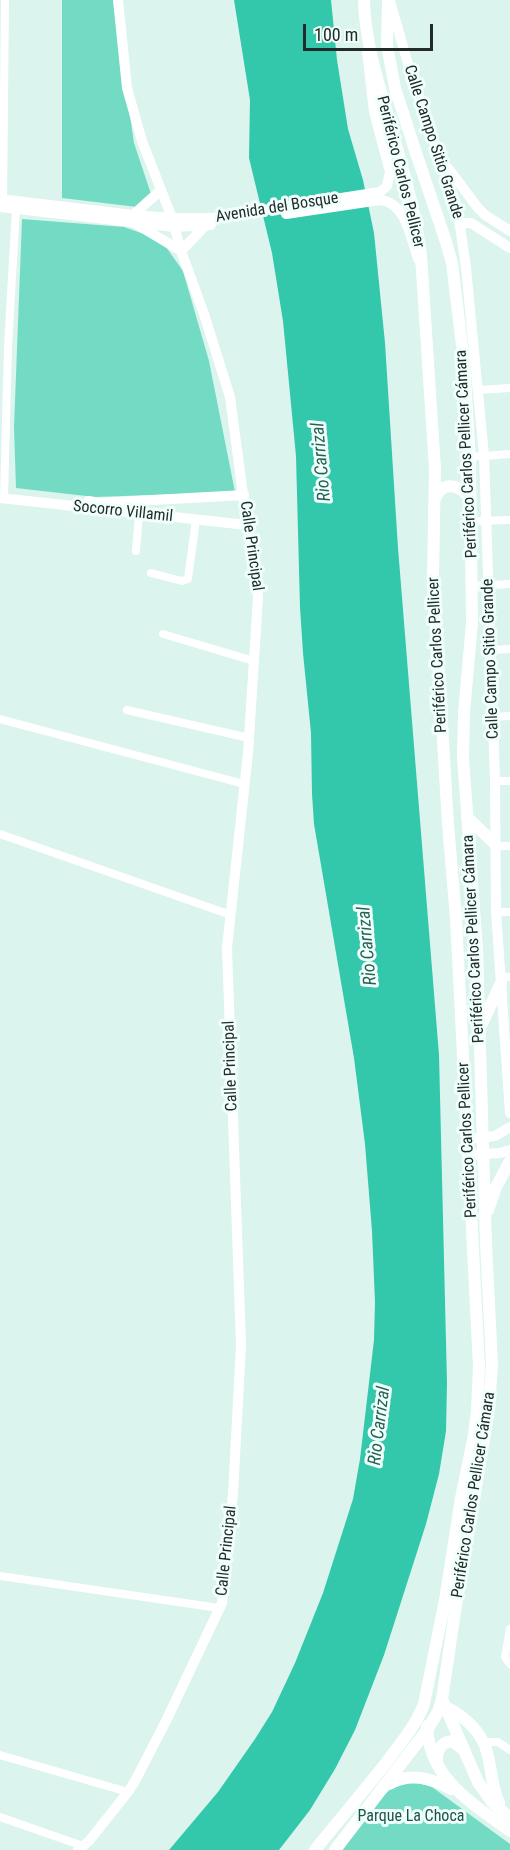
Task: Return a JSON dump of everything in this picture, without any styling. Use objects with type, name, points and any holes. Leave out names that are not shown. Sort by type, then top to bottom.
[{"type":"main road","name":"Periférico Carlos Pellicer","points":[[315,1850],[434,1710],[424,1704],[445,1600],[477,1412],[479,1366],[469,1139],[433,577],[435,469],[423,277],[417,228],[404,172],[374,69],[364,0]]},
{"type":"main road","name":"Periférico Carlos Pellicer Cámara","points":[[335,1850],[427,1730],[434,1710],[456,1605],[492,1387],[476,940],[463,758],[473,585],[470,459],[464,362],[452,263],[395,88],[387,45],[389,0]]},
{"type":"main road","points":[[435,469],[440,478],[444,480],[457,478],[465,471],[470,459]]},
{"type":"main road","points":[[435,500],[442,488],[457,486],[466,492],[471,501]]},
{"type":"main road","points":[[467,817],[495,845]]},
{"type":"main road","points":[[479,1032],[504,979]]},
{"type":"main road","points":[[485,1220],[496,1186],[510,1161]]},
{"type":"main road","points":[[434,1710],[451,1719],[484,1792],[508,1816]]},
{"type":"main road","points":[[434,1710],[461,1715],[476,1731],[488,1756],[494,1792],[508,1816]]},
{"type":"main road","points":[[427,1730],[437,1766],[460,1794]]},
{"type":"main road","points":[[437,1766],[439,1749],[445,1743],[453,1741],[465,1751]]},
{"type":"main road","points":[[385,1786],[398,1779],[416,1777],[441,1783],[460,1794],[510,1831]]},
{"type":"street","points":[[1,203],[2,30],[6,0]]},
{"type":"street","name":"Calle Principal","points":[[80,1848],[89,1841],[128,1792],[166,1721],[222,1603],[233,1494],[241,1345],[227,948],[249,738],[258,598],[230,398],[173,222],[142,141],[127,88],[118,0]]},
{"type":"street","name":"Calle Campo Sitio Grande","points":[[389,0],[412,78],[455,201],[460,226],[479,390],[487,521],[495,782],[496,912],[504,979],[510,1113]]},
{"type":"street","points":[[366,24],[371,96],[390,172],[387,186],[380,196],[400,210],[423,277]]},
{"type":"street","points":[[439,156],[478,208],[510,231]]},
{"type":"street","points":[[161,190],[133,218],[181,251],[210,223]]},
{"type":"street","name":"Avenida del Bosque","points":[[1,203],[173,222],[210,223],[380,196]]},
{"type":"street","name":"Avenida del Bosque","points":[[1,203],[16,209],[133,218]]},
{"type":"street","points":[[2,495],[4,322],[12,266],[16,209]]},
{"type":"street","points":[[460,226],[471,223],[510,248]]},
{"type":"street","points":[[0,264],[12,266]]},
{"type":"street","points":[[479,390],[510,388]]},
{"type":"street","points":[[470,459],[484,455],[510,454]]},
{"type":"street","name":"Socorro Villamil","points":[[2,495],[99,502],[244,495]]},
{"type":"street","name":"Socorro Villamil","points":[[2,495],[139,514],[246,525]]},
{"type":"street","points":[[136,551],[139,514]]},
{"type":"street","points":[[152,573],[182,581],[188,579],[196,520]]},
{"type":"street","points":[[471,521],[510,520]]},
{"type":"street","points":[[473,585],[510,584]]},
{"type":"street","points":[[163,634],[254,661]]},
{"type":"street","points":[[490,650],[510,649]]},
{"type":"street","points":[[127,710],[249,738]]},
{"type":"street","points":[[493,717],[510,716]]},
{"type":"street","points":[[0,719],[244,784]]},
{"type":"street","points":[[495,782],[510,781]]},
{"type":"street","points":[[0,834],[231,915]]},
{"type":"street","points":[[495,845],[510,846]]},
{"type":"street","points":[[496,912],[510,912]]},
{"type":"street","points":[[469,1139],[500,1135],[510,1128]]},
{"type":"street","points":[[469,1155],[510,1150]]},
{"type":"street","points":[[0,1576],[219,1608]]},
{"type":"street","points":[[509,1662],[506,1654],[510,1629]]},
{"type":"street","points":[[483,1742],[498,1742],[510,1750]]},
{"type":"street","points":[[0,1755],[128,1792]]},
{"type":"street","points":[[0,1817],[80,1848]]},
{"type":"green space","points":[[62,0],[113,0],[134,143],[151,194],[137,207],[62,198]]},
{"type":"green space","points":[[22,219],[124,227],[161,240],[183,271],[209,361],[235,492],[95,497],[16,488],[14,427]]},
{"type":"green space","name":"Parque La Choca","points":[[414,1782],[432,1787],[510,1844],[510,1850],[342,1850],[371,1809],[385,1794],[396,1786]]},
{"type":"water","name":"Rio Carrizal","points":[[234,0],[331,0],[337,60],[348,129],[363,180],[374,233],[385,343],[398,548],[439,1055],[447,1383],[446,1431],[439,1474],[426,1524],[384,1655],[355,1730],[310,1810],[279,1850],[169,1850],[218,1792],[255,1739],[272,1712],[295,1663],[323,1593],[353,1499],[374,1340],[372,1231],[365,1144],[354,1058],[314,824],[311,733],[300,607],[296,456],[283,321],[272,253],[249,158],[250,100]]}]
